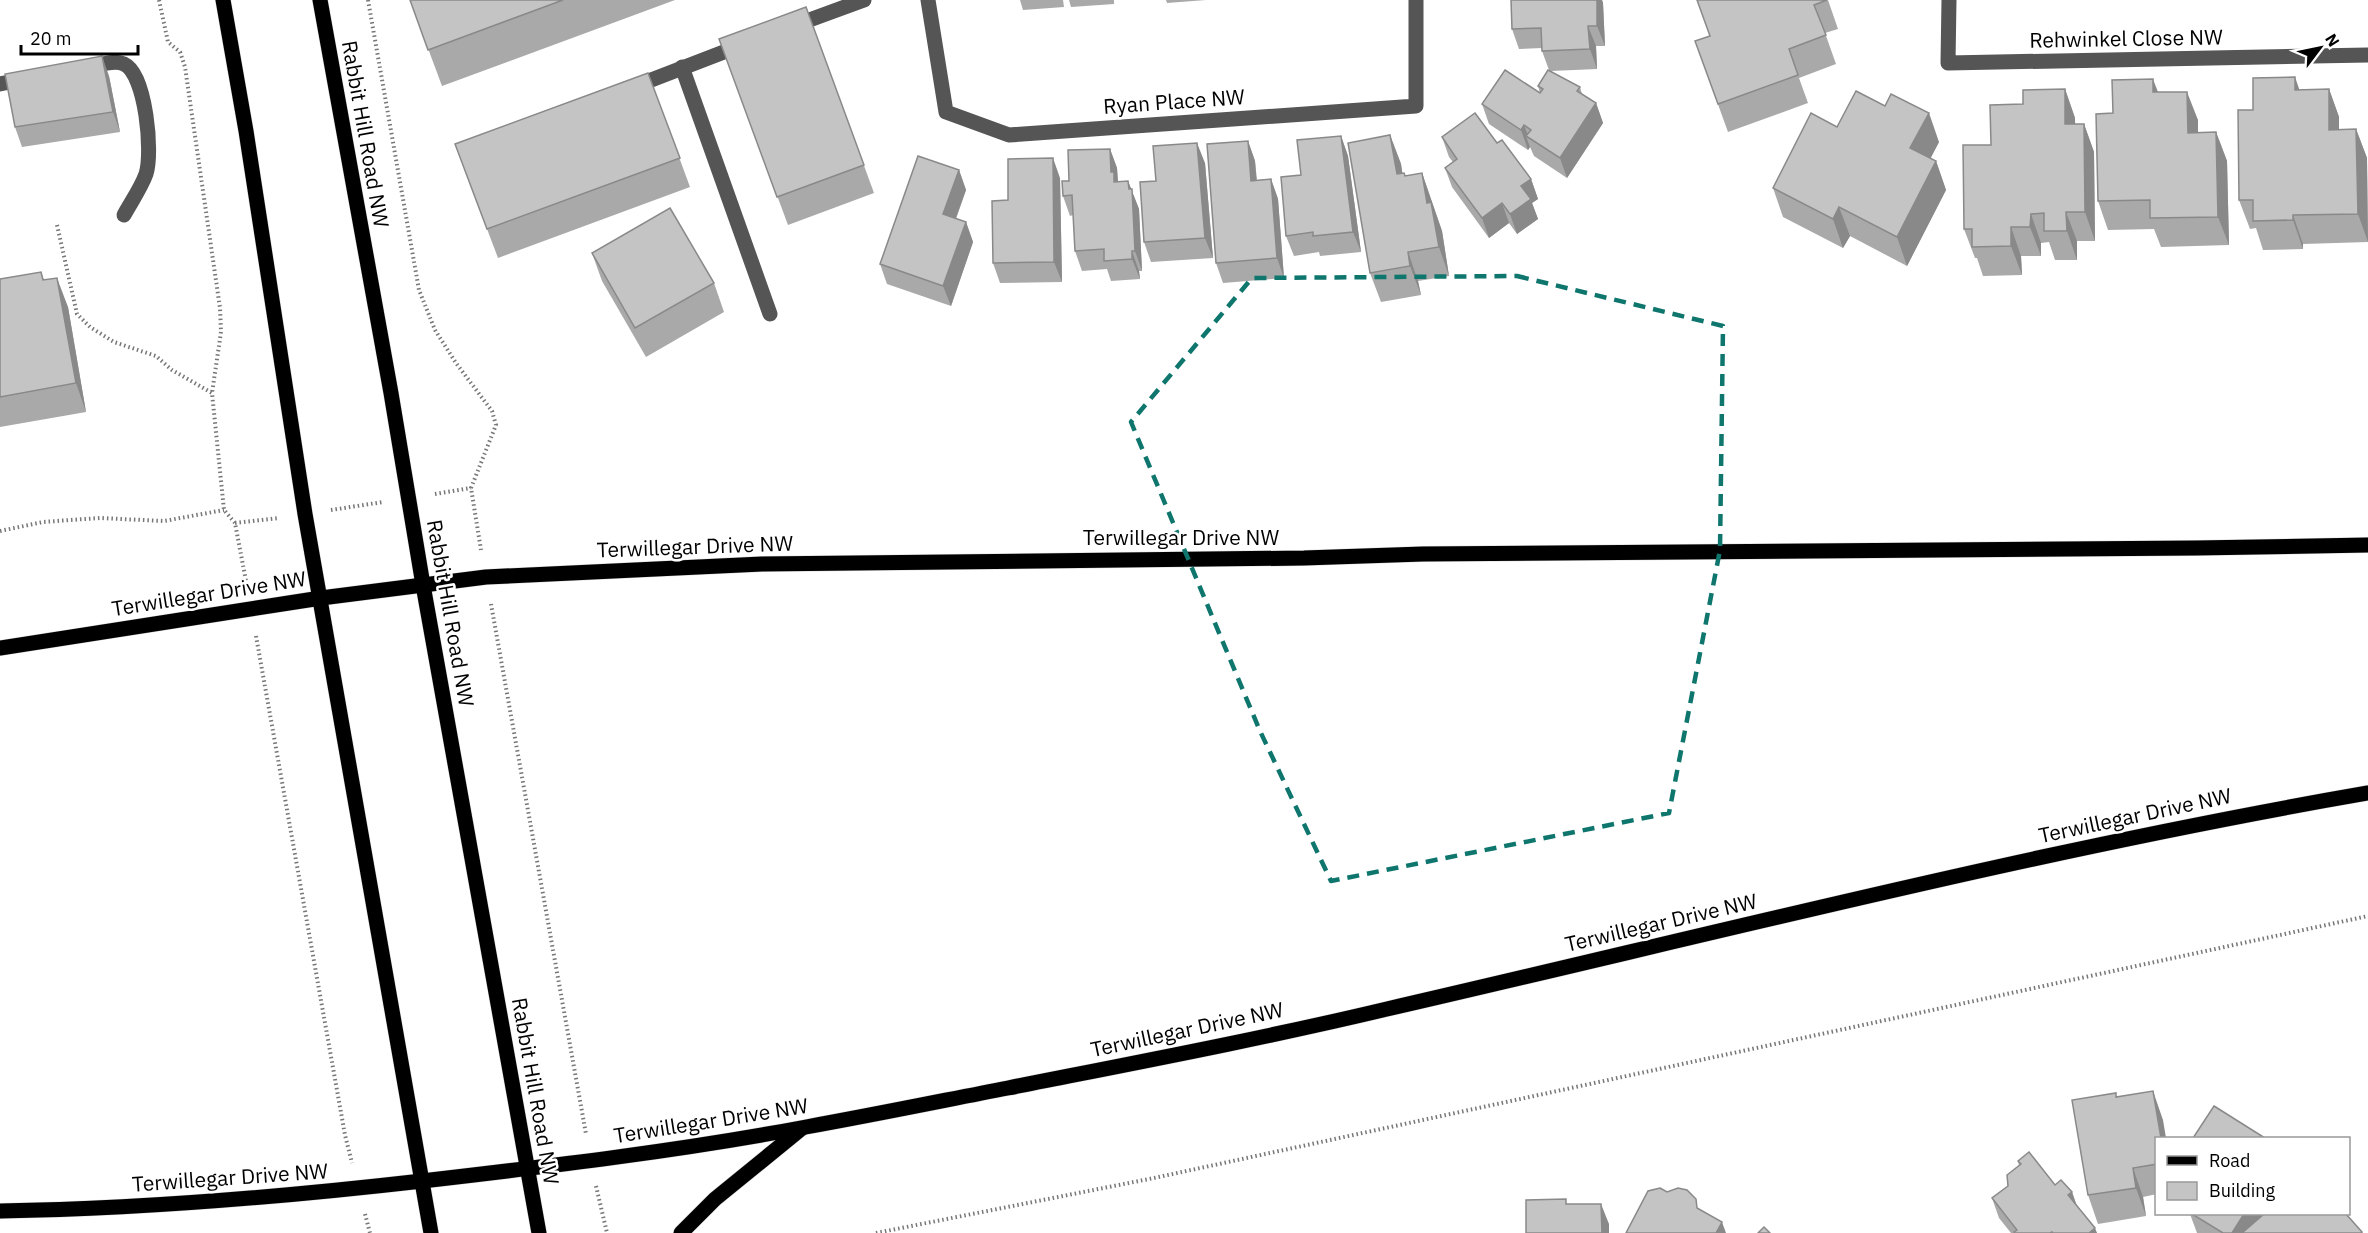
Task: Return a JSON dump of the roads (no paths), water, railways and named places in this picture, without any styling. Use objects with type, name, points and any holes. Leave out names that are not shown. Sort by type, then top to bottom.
[{"type":"main road","points":[[223,0],[246,131],[305,514],[431,1233]]},
{"type":"main road","name":"Rabbit Hill Road NW","points":[[320,0],[539,1233]]},
{"type":"main road","name":"Terwillegar Drive NW","points":[[0,648],[321,598],[486,577],[774,564],[1304,558],[1423,554],[2184,549],[2368,545]]},
{"type":"main road","name":"Terwillegar Drive NW","points":[[0,1211],[75,1210],[237,1200],[528,1170],[803,1128],[1170,1056],[1384,1010],[1605,956],[2040,857],[2262,811],[2368,793]]},
{"type":"main road","points":[[681,1233],[715,1199],[803,1128]]},
{"type":"street","points":[[778,32],[864,0]]},
{"type":"street","name":"Ryan Place NW","points":[[928,0],[946,112],[1010,135],[1416,106],[1416,0]]},
{"type":"street","name":"Rehwinkel Close NW","points":[[1949,0],[1948,63],[2368,55]]},
{"type":"street","points":[[615,93],[757,40]]},
{"type":"street","points":[[69,71],[115,62],[124,64],[134,72],[140,87],[150,148],[146,174],[124,215]]},
{"type":"street","points":[[682,67],[770,314]]},
{"type":"street","points":[[0,84],[34,77]]}]
